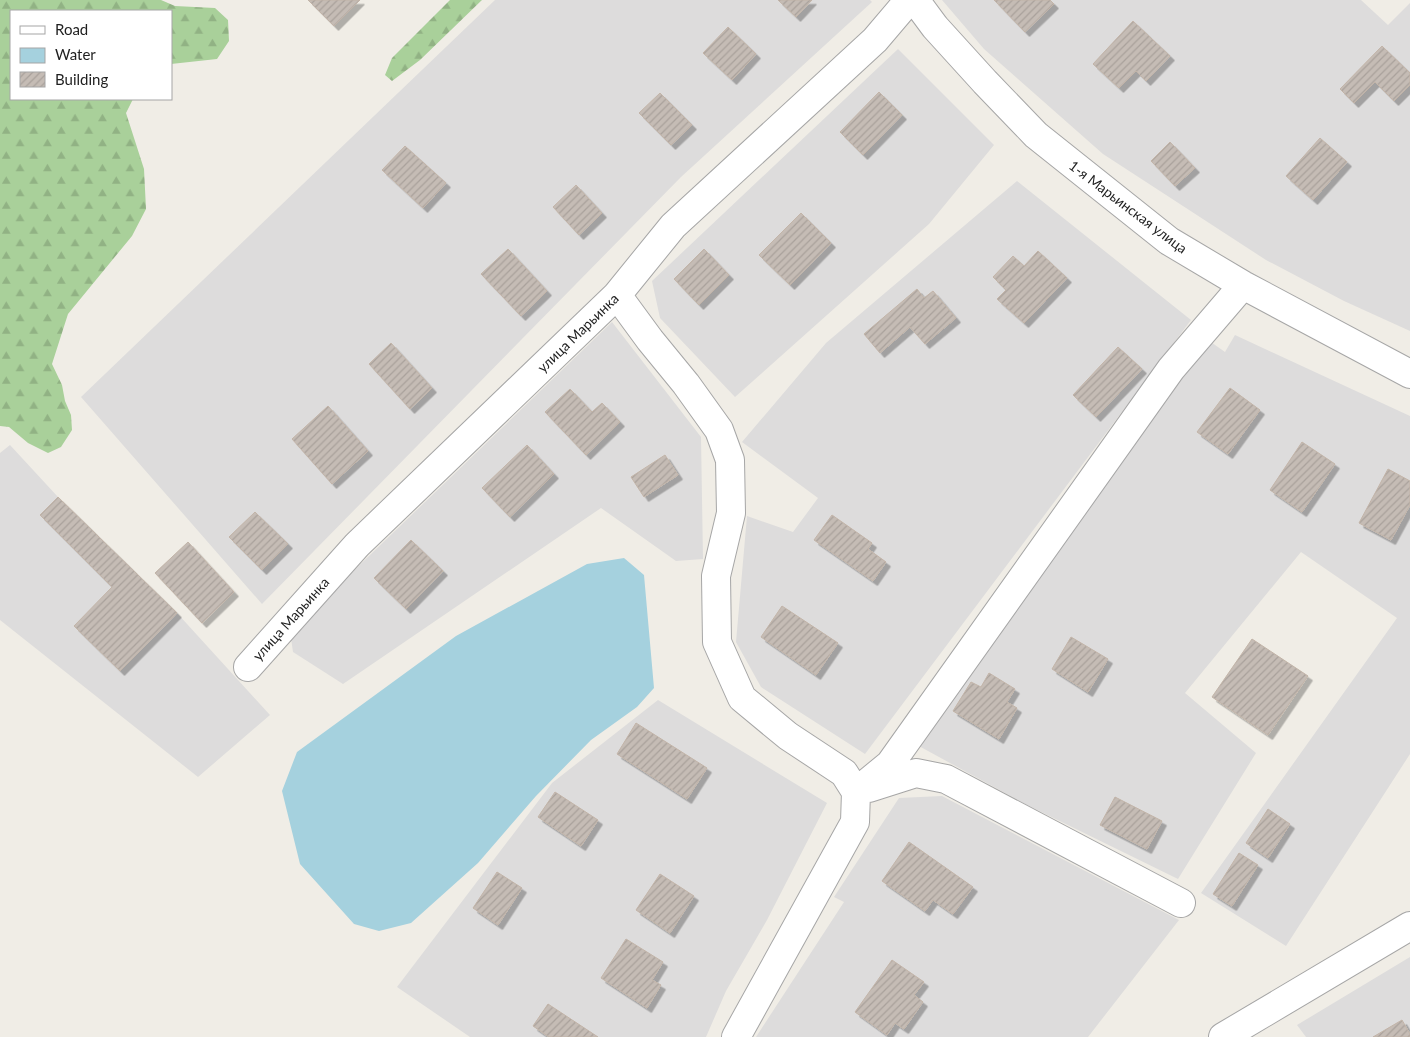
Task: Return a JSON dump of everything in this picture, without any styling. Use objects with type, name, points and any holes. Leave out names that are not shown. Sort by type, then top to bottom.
[{"type":"street","name":"улица Марьинка","points":[[248,668],[357,545],[618,295],[673,226],[875,40],[909,0]]},
{"type":"street","name":"1-я Марьинская улица","points":[[915,0],[935,27],[1036,136],[1169,241],[1243,285],[1410,374]]},
{"type":"street","points":[[856,792],[890,764],[1171,369],[1243,285]]},
{"type":"street","points":[[618,295],[719,430],[730,460],[732,513],[716,576],[717,642],[742,698],[788,736],[844,773],[856,792],[855,822],[736,1037]]},
{"type":"street","points":[[856,792],[916,774],[946,779],[1181,903]]},
{"type":"street","points":[[1223,1037],[1256,1029],[1410,926]]},
{"type":"shaded area","points":[[495,0],[870,0],[872,2],[681,177],[262,604],[81,397]]},
{"type":"shaded area","points":[[942,0],[1361,0],[1388,25],[1410,3],[1410,331],[1344,301],[1266,260],[1103,154],[984,49]]},
{"type":"shaded area","points":[[898,49],[994,145],[929,224],[735,397],[660,318],[652,281]]},
{"type":"shaded area","points":[[1017,181],[1191,320],[865,754],[761,687],[736,642],[747,516],[793,532],[818,498],[742,442],[826,343]]},
{"type":"shaded area","points":[[612,322],[701,437],[703,559],[676,561],[601,508],[343,684],[293,652],[290,632]]},
{"type":"shaded area","points":[[1235,335],[1410,416],[1410,754],[1286,946],[1201,893],[1397,618],[1301,552],[1185,693],[1256,753],[1178,879],[1027,805],[917,745],[1208,340],[1225,352]]},
{"type":"shaded area","points":[[10,445],[58,497],[177,613],[270,715],[198,777],[0,620],[0,453]]},
{"type":"shaded area","points":[[658,700],[827,803],[767,920],[726,991],[706,1037],[470,1037],[397,987],[552,783]]},
{"type":"shaded area","points":[[942,796],[1179,920],[1088,1037],[756,1037],[844,902],[834,897],[899,798]]},
{"type":"shaded area","points":[[1410,957],[1410,1037],[1306,1037],[1297,1025]]},
{"type":"green space","points":[[0,0],[161,0],[175,6],[215,8],[228,20],[229,41],[217,59],[172,64],[172,10],[10,10],[10,100],[132,100],[126,113],[144,169],[146,209],[132,236],[68,314],[52,364],[62,385],[65,401],[71,415],[72,430],[61,447],[48,453],[28,443],[9,427],[0,426]]},
{"type":"green space","points":[[450,0],[482,0],[420,60],[392,81],[385,75],[392,58]]},
{"type":"water","points":[[624,558],[644,575],[654,688],[637,707],[591,740],[536,796],[478,863],[411,923],[379,931],[354,924],[300,864],[282,791],[297,752],[456,636],[587,564]]},
{"type":"building","points":[[308,0],[360,0],[334,26]]},
{"type":"building","points":[[778,0],[812,0],[796,17]]},
{"type":"building","points":[[994,0],[1050,0],[1054,4],[1025,32]]},
{"type":"building","points":[[1133,21],[1170,56],[1146,81],[1136,71],[1119,88],[1093,64]]},
{"type":"building","points":[[728,27],[756,54],[732,80],[703,53]]},
{"type":"building","points":[[1382,46],[1410,73],[1410,85],[1394,101],[1375,82],[1354,103],[1340,89]]},
{"type":"building","points":[[879,92],[902,115],[863,155],[840,132]]},
{"type":"building","points":[[660,93],[692,125],[671,145],[639,113]]},
{"type":"building","points":[[1320,138],[1347,162],[1313,200],[1286,176]]},
{"type":"building","points":[[1170,142],[1195,168],[1175,186],[1151,161]]},
{"type":"building","points":[[405,146],[446,183],[423,208],[382,170]]},
{"type":"building","points":[[576,185],[602,213],[579,235],[553,207]]},
{"type":"building","points":[[801,213],[831,243],[790,285],[759,255]]},
{"type":"building","points":[[508,249],[547,291],[521,316],[481,274]]},
{"type":"building","points":[[704,249],[729,275],[699,305],[674,279]]},
{"type":"building","points":[[1038,251],[1067,278],[1024,323],[997,299],[1006,290],[993,277],[1013,256],[1024,266]]},
{"type":"building","points":[[917,289],[924,298],[933,291],[956,318],[925,344],[910,327],[880,353],[864,334]]},
{"type":"building","points":[[391,343],[432,388],[410,409],[369,364]]},
{"type":"building","points":[[1118,347],[1142,369],[1096,417],[1073,395]]},
{"type":"building","points":[[1230,388],[1260,410],[1228,454],[1197,432]]},
{"type":"building","points":[[570,389],[592,412],[602,403],[620,422],[586,455],[545,412]]},
{"type":"building","points":[[328,406],[368,451],[332,484],[292,439]]},
{"type":"building","points":[[1302,442],[1335,464],[1302,512],[1270,490]]},
{"type":"building","points":[[527,445],[554,474],[510,517],[482,488]]},
{"type":"building","points":[[665,455],[678,475],[644,497],[631,477]]},
{"type":"building","points":[[1388,469],[1410,481],[1410,505],[1391,540],[1359,523]]},
{"type":"building","points":[[58,497],[177,613],[120,671],[74,626],[112,587],[40,515]]},
{"type":"building","points":[[255,512],[288,544],[262,570],[229,537]]},
{"type":"building","points":[[832,515],[872,543],[868,549],[886,562],[873,581],[814,540]]},
{"type":"building","points":[[411,540],[443,571],[406,609],[374,578]]},
{"type":"building","points":[[188,542],[234,592],[202,623],[155,573]]},
{"type":"building","points":[[782,606],[838,643],[816,675],[761,637]]},
{"type":"building","points":[[1071,637],[1108,659],[1088,692],[1052,669]]},
{"type":"building","points":[[1252,639],[1308,676],[1268,735],[1212,697]]},
{"type":"building","points":[[989,673],[1015,689],[1007,702],[1017,708],[999,739],[953,711],[971,682],[981,687]]},
{"type":"building","points":[[636,723],[707,768],[687,799],[617,754]]},
{"type":"building","points":[[555,792],[598,820],[581,846],[538,817]]},
{"type":"building","points":[[1115,797],[1162,821],[1147,849],[1100,825]]},
{"type":"building","points":[[1268,809],[1290,824],[1268,858],[1246,843]]},
{"type":"building","points":[[909,842],[973,887],[953,914],[933,900],[925,911],[882,881]]},
{"type":"building","points":[[1239,853],[1258,865],[1232,906],[1213,894]]},
{"type":"building","points":[[497,872],[522,888],[498,925],[473,908]]},
{"type":"building","points":[[660,874],[694,896],[670,933],[636,910]]},
{"type":"building","points":[[626,939],[663,962],[652,980],[661,985],[647,1008],[601,978]]},
{"type":"building","points":[[892,960],[924,982],[914,995],[923,1002],[904,1029],[895,1023],[887,1035],[855,1012]]},
{"type":"building","points":[[548,1004],[598,1037],[549,1037],[533,1026]]},
{"type":"building","points":[[1402,1020],[1410,1037],[1373,1037]]}]
